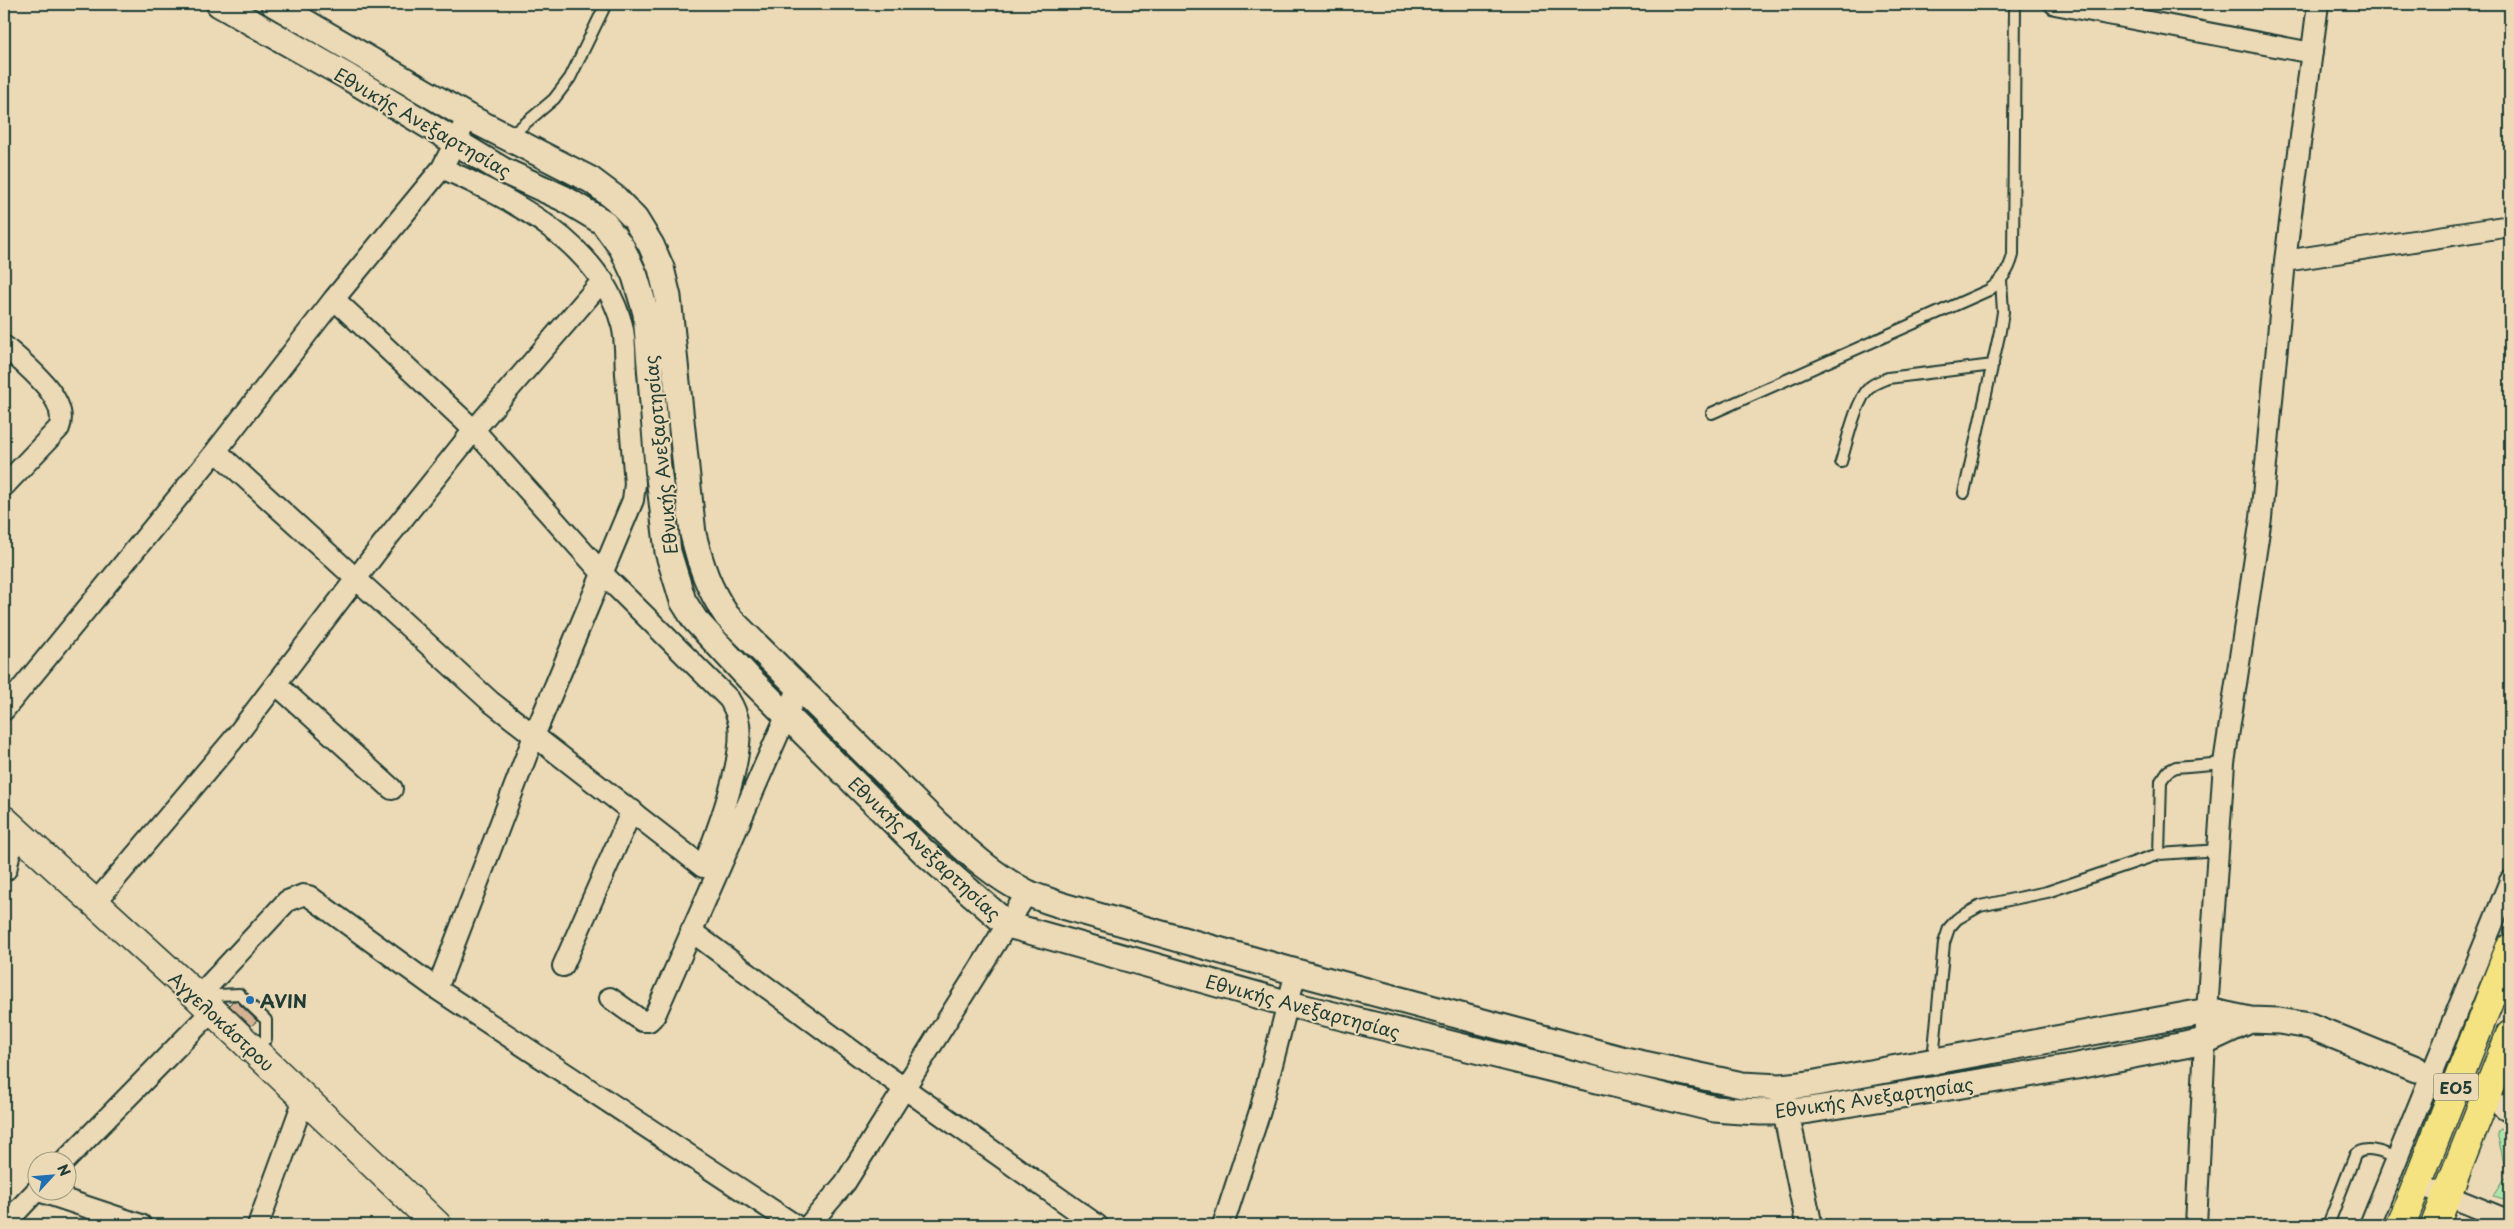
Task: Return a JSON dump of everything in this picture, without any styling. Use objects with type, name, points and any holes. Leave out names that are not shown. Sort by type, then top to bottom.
[{"type":"main road","name":"Αγγελοκάστρου","points":[[11,827],[95,903],[209,1001],[304,1099],[437,1225]]},
{"type":"main road","name":"ΕΟ5","points":[[2401,1225],[2510,948]]},
{"type":"main road","name":"ΕΟ5","points":[[2436,1225],[2510,1035]]},
{"type":"street","name":"Εθνικής Ανεξαρτησίας","points":[[219,4],[348,77],[502,170],[563,198],[603,222],[622,248],[635,276],[646,313],[658,468],[668,552],[683,601],[695,620],[924,852],[1008,925],[1289,1004],[1715,1108],[1748,1112],[1786,1113],[2068,1068],[2206,1041],[2250,1020]]},
{"type":"street","name":"Εθνικής Ανεξαρτησίας","points":[[274,4],[468,117],[591,180],[615,198],[635,219],[651,245],[661,268],[668,297],[693,534],[711,592],[726,616],[937,824],[1004,880],[1027,893],[1063,906],[1296,972],[1625,1060],[1742,1085],[1780,1087],[1810,1084],[2208,1012],[2250,1020],[2279,1021],[2310,1026],[2416,1069]]},
{"type":"street","points":[[2055,4],[2312,53]]},
{"type":"street","points":[[2196,1225],[2224,763],[2261,518],[2285,262],[2318,4]]},
{"type":"street","points":[[4,710],[216,451],[334,299],[442,168],[468,117]]},
{"type":"street","points":[[437,989],[534,736],[633,500],[635,484],[622,327],[614,300],[603,280],[581,254],[534,215],[485,187],[442,168]]},
{"type":"street","points":[[2285,262],[2510,226]]},
{"type":"street","points":[[95,903],[197,784],[474,430],[603,280]]},
{"type":"street","points":[[216,451],[491,702],[703,867],[731,782],[737,755],[739,726],[736,712],[729,699],[602,573],[474,430],[334,299]]},
{"type":"street","points":[[4,346],[31,370],[48,389],[60,409],[61,421],[59,428],[4,486]]},
{"type":"street","points":[[276,684],[392,789]]},
{"type":"street","points":[[610,998],[642,1021],[652,1019],[799,687]]},
{"type":"street","points":[[563,966],[632,810]]},
{"type":"street","points":[[4,868],[11,827]]},
{"type":"street","points":[[2370,1225],[2510,881]]},
{"type":"street","points":[[809,1225],[845,1183],[1027,893]]},
{"type":"street","points":[[73,1152],[209,1001],[287,901],[303,895],[321,903],[437,989],[795,1225]]},
{"type":"street","points":[[691,932],[904,1088],[1097,1225]]},
{"type":"street","points":[[1223,1225],[1260,1111],[1296,972]]},
{"type":"street","points":[[1780,1087],[1810,1225]]},
{"type":"street","points":[[258,1225],[304,1099]]},
{"type":"street","points":[[2418,1184],[2510,1221]]},
{"type":"street","points":[[4,1225],[28,1200]]},
{"type":"street","points":[[73,1202],[141,1225]]},
{"type":"lane","points":[[508,138],[554,99],[570,78],[606,4]]},
{"type":"lane","points":[[1712,413],[1990,290],[2001,280],[2009,269],[2013,255],[2015,4]]},
{"type":"lane","points":[[1964,493],[2003,312],[2001,280]]},
{"type":"lane","points":[[1841,462],[1861,402],[1868,389],[1876,382],[1888,378],[1993,365]]},
{"type":"lane","points":[[2159,854],[2161,781],[2168,771],[2176,767],[2224,763]]},
{"type":"lane","points":[[1932,1061],[1944,943],[1949,928],[1957,919],[1980,906],[2047,892],[2159,854],[2220,850]]},
{"type":"lane","points":[[209,1001],[239,994],[266,1020],[266,1039]]},
{"type":"lane","points":[[2328,1225],[2355,1155],[2360,1150],[2366,1149],[2398,1158]]},
{"type":"green space","points":[[2500,1129],[2510,1131],[2510,1201],[2494,1196],[2507,1176],[2497,1133]]},
{"type":"building","points":[[236,1001],[257,1021],[251,1026],[229,1005]]},
{"type":"tunnel","points":[[2416,1069],[2504,1106]]},
{"type":"place","name":"AVIN","points":[[250,1000]]}]
